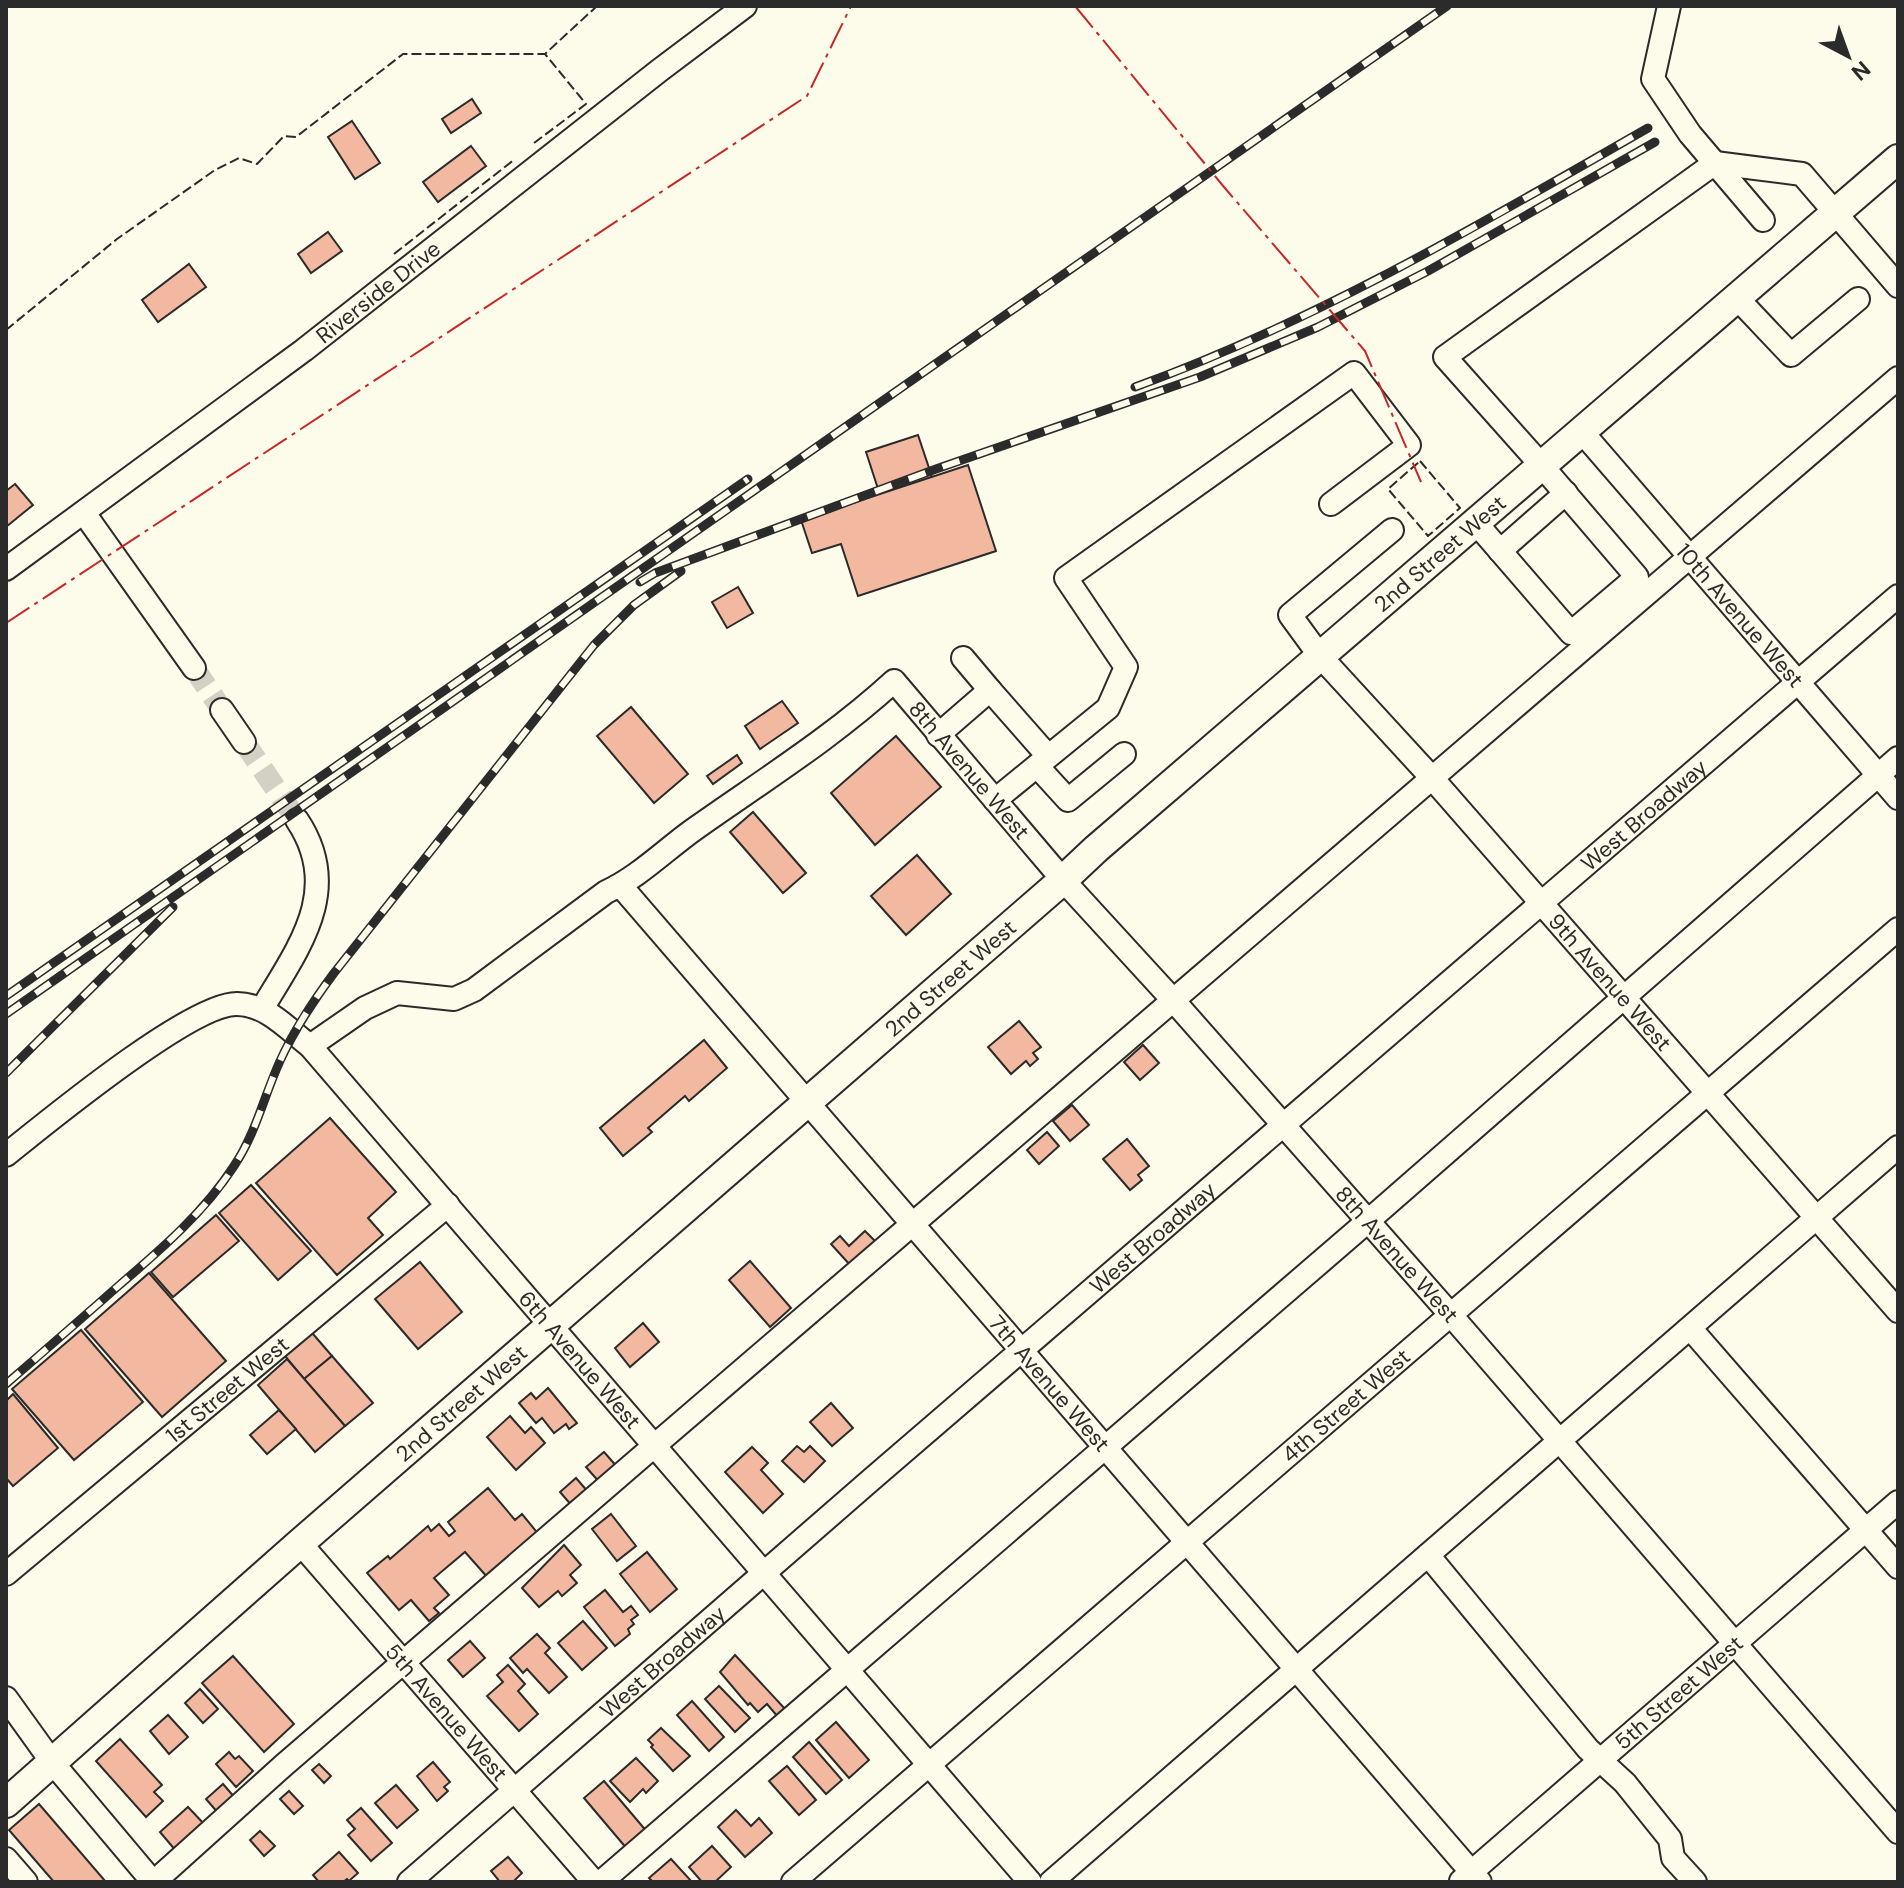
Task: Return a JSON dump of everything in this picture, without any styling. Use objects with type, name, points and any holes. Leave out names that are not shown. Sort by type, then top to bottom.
[{"type":"main road","name":"2nd Street West","points":[[6,1803],[1096,849],[1898,159]]},
{"type":"street","name":"Riverside Drive","points":[[6,569],[338,324],[745,6]]},
{"type":"street","points":[[1669,6],[1653,79],[1690,134],[1763,220]]},
{"type":"street","points":[[1476,523],[1571,633],[1637,577],[1445,357],[1715,163],[1802,174],[1898,286]]},
{"type":"street","points":[[1737,298],[1791,355],[1858,299]]},
{"type":"street","points":[[995,800],[1108,708],[1126,667],[1066,578],[1354,373],[1409,445],[1331,504]]},
{"type":"street","points":[[6,1698],[52,1762],[154,1882],[403,1662],[1898,378]]},
{"type":"street","name":"10th Avenue West","points":[[1582,432],[1898,798]]},
{"type":"street","points":[[1500,551],[1566,493]]},
{"type":"street","points":[[84,513],[194,668]]},
{"type":"street","name":"9th Avenue West","points":[[1392,530],[1290,615],[1320,656],[1432,778],[1898,1311]]},
{"type":"street","name":"West Broadway","points":[[409,1882],[1898,596]]},
{"type":"street","points":[[963,658],[990,690],[1068,800],[1124,754]]},
{"type":"street","name":"8th Avenue West","points":[[620,885],[692,830],[855,717],[894,681],[1063,880],[1450,1314],[1898,1832]]},
{"type":"street","points":[[938,735],[990,690]]},
{"type":"street","points":[[222,710],[244,742]]},
{"type":"street","points":[[601,1882],[1368,1221],[1898,758]]},
{"type":"street","points":[[6,1155],[76,1098],[170,1033],[206,1013],[235,1003],[262,1009],[307,932],[315,909],[317,887],[314,858],[307,836],[297,820]]},
{"type":"street","points":[[310,1046],[365,1008],[397,993],[454,999],[474,990],[606,892],[620,885]]},
{"type":"street","name":"7th Avenue West","points":[[620,885],[1296,1669],[1471,1879]]},
{"type":"street","name":"4th Street West","points":[[793,1882],[1898,929]]},
{"type":"street","name":"6th Avenue West","points":[[262,1009],[310,1046],[1030,1882]]},
{"type":"street","points":[[1051,1882],[1898,1147]]},
{"type":"street","name":"1st Street West","points":[[6,1574],[448,1205]]},
{"type":"street","points":[[1690,1328],[1898,1567]]},
{"type":"street","name":"5th Street West","points":[[1471,1879],[1600,1761],[1898,1502]]},
{"type":"street","name":"5th Avenue West","points":[[300,1543],[594,1882]]},
{"type":"street","points":[[1428,1555],[1600,1761],[1625,1783],[1670,1839],[1673,1858],[1695,1882]]},
{"type":"street","points":[[6,1859],[26,1882]]},
{"type":"building","points":[[472,99],[481,113],[451,133],[442,119]]},
{"type":"building","points":[[352,121],[380,163],[355,179],[328,137]]},
{"type":"building","points":[[471,146],[486,166],[438,202],[423,182]]},
{"type":"building","points":[[328,232],[342,251],[311,273],[298,254]]},
{"type":"building","points":[[189,264],[206,287],[158,322],[142,300]]},
{"type":"building","points":[[918,435],[932,477],[880,495],[866,452]]},
{"type":"building","points":[[968,465],[996,551],[858,596],[841,544],[812,553],[801,520]]},
{"type":"building","points":[[15,484],[33,505],[6,527],[6,491]]},
{"type":"building","points":[[738,587],[753,613],[727,628],[712,602]]},
{"type":"building","points":[[782,701],[798,723],[760,749],[745,726]]},
{"type":"building","points":[[631,707],[688,774],[654,803],[597,736]]},
{"type":"building","points":[[896,736],[941,787],[875,845],[831,793]]},
{"type":"building","points":[[737,755],[742,763],[713,784],[707,776]]},
{"type":"building","points":[[753,812],[806,873],[783,893],[730,832]]},
{"type":"building","points":[[917,855],[951,894],[906,935],[871,896]]},
{"type":"building","points":[[1019,1021],[1041,1047],[1033,1053],[1038,1059],[1030,1066],[1026,1061],[1011,1074],[988,1047]]},
{"type":"building","points":[[704,1040],[727,1068],[689,1101],[685,1096],[648,1128],[652,1132],[623,1156],[600,1128]]},
{"type":"building","points":[[1143,1045],[1159,1063],[1140,1080],[1124,1062]]},
{"type":"building","points":[[1072,1105],[1089,1125],[1070,1141],[1053,1121]]},
{"type":"building","points":[[330,1118],[396,1192],[368,1218],[383,1235],[337,1275],[256,1183]]},
{"type":"building","points":[[1047,1132],[1059,1146],[1039,1164],[1027,1150]]},
{"type":"building","points":[[1127,1139],[1149,1166],[1138,1175],[1142,1180],[1130,1190],[1103,1159]]},
{"type":"building","points":[[251,1185],[311,1251],[278,1280],[219,1213]]},
{"type":"building","points":[[216,1215],[239,1241],[173,1297],[151,1272]]},
{"type":"building","points":[[865,1231],[877,1243],[851,1266],[831,1244],[840,1236],[849,1246]]},
{"type":"building","points":[[750,1261],[791,1308],[770,1327],[729,1280]]},
{"type":"building","points":[[420,1262],[462,1312],[418,1349],[375,1299]]},
{"type":"building","points":[[149,1273],[226,1361],[162,1417],[85,1329]]},
{"type":"building","points":[[643,1323],[659,1342],[630,1367],[615,1348]]},
{"type":"building","points":[[307,1327],[332,1356],[304,1379],[280,1350]]},
{"type":"building","points":[[81,1330],[143,1402],[74,1460],[12,1389]]},
{"type":"building","points":[[332,1356],[373,1403],[345,1426],[304,1379]]},
{"type":"building","points":[[287,1359],[345,1426],[315,1452],[258,1385]]},
{"type":"building","points":[[548,1388],[577,1423],[569,1429],[566,1424],[554,1433],[542,1418],[536,1423],[519,1403],[531,1393],[536,1399]]},
{"type":"building","points":[[13,1394],[58,1448],[13,1486],[6,1478],[6,1401]]},
{"type":"building","points":[[831,1403],[853,1428],[832,1446],[810,1422]]},
{"type":"building","points":[[279,1410],[296,1429],[267,1454],[250,1435]]},
{"type":"building","points":[[510,1416],[525,1433],[531,1427],[545,1443],[516,1470],[487,1437]]},
{"type":"building","points":[[797,1446],[804,1452],[810,1446],[825,1461],[804,1482],[782,1461]]},
{"type":"building","points":[[752,1447],[768,1463],[761,1470],[783,1494],[763,1513],[725,1472]]},
{"type":"building","points":[[604,1452],[619,1469],[601,1484],[586,1467]]},
{"type":"building","points":[[576,1478],[589,1493],[573,1507],[560,1492]]},
{"type":"building","points":[[488,1488],[515,1520],[522,1514],[540,1536],[489,1579],[465,1552],[434,1578],[449,1595],[434,1608],[439,1613],[429,1621],[411,1600],[399,1610],[367,1573],[388,1556],[390,1559],[428,1526],[431,1531],[439,1524],[449,1536],[455,1531],[448,1522]]},
{"type":"building","points":[[611,1514],[636,1546],[617,1561],[592,1529]]},
{"type":"building","points":[[564,1545],[581,1565],[570,1575],[577,1583],[562,1596],[558,1591],[539,1607],[522,1588]]},
{"type":"building","points":[[647,1552],[677,1589],[650,1612],[620,1574]]},
{"type":"building","points":[[605,1590],[623,1612],[631,1606],[638,1615],[631,1620],[634,1624],[628,1629],[630,1634],[615,1646],[584,1607]]},
{"type":"building","points":[[583,1621],[607,1648],[582,1670],[558,1643]]},
{"type":"building","points":[[537,1634],[550,1648],[545,1653],[567,1677],[549,1693],[527,1669],[523,1673],[510,1658]]},
{"type":"building","points":[[470,1641],[485,1658],[463,1677],[448,1660]]},
{"type":"building","points":[[735,1655],[786,1710],[778,1717],[767,1704],[758,1712],[750,1703],[748,1705],[720,1672]]},
{"type":"building","points":[[233,1656],[294,1724],[264,1752],[202,1683]]},
{"type":"building","points":[[508,1665],[525,1684],[518,1691],[538,1714],[519,1731],[487,1696],[503,1682],[497,1675]]},
{"type":"building","points":[[719,1686],[750,1718],[735,1732],[705,1699]]},
{"type":"building","points":[[200,1689],[218,1709],[203,1723],[185,1703]]},
{"type":"building","points":[[692,1701],[724,1737],[709,1751],[677,1715]]},
{"type":"building","points":[[168,1715],[188,1737],[169,1754],[150,1731]]},
{"type":"building","points":[[836,1722],[869,1760],[849,1778],[816,1740]]},
{"type":"building","points":[[661,1728],[690,1756],[673,1771],[648,1740]]},
{"type":"building","points":[[120,1739],[162,1785],[154,1792],[163,1801],[146,1817],[96,1761]]},
{"type":"building","points":[[809,1742],[842,1780],[826,1794],[793,1757]]},
{"type":"building","points":[[229,1752],[235,1759],[239,1756],[253,1771],[236,1787],[216,1764]]},
{"type":"building","points":[[636,1758],[658,1781],[646,1793],[643,1789],[630,1802],[610,1781]]},
{"type":"building","points":[[433,1762],[450,1782],[444,1787],[448,1791],[437,1801],[417,1776]]},
{"type":"building","points":[[319,1764],[331,1776],[324,1783],[312,1770]]},
{"type":"building","points":[[787,1766],[816,1800],[799,1815],[769,1781]]},
{"type":"building","points":[[604,1781],[648,1833],[628,1850],[584,1798]]},
{"type":"building","points":[[223,1784],[236,1799],[219,1814],[206,1799]]},
{"type":"building","points":[[396,1785],[418,1810],[397,1828],[375,1803]]},
{"type":"building","points":[[289,1791],[303,1806],[294,1814],[280,1799]]},
{"type":"building","points":[[39,1804],[106,1882],[54,1882],[9,1830]]},
{"type":"building","points":[[188,1807],[205,1825],[176,1851],[160,1832]]},
{"type":"building","points":[[361,1808],[392,1843],[371,1861],[348,1835],[355,1829],[347,1820]]},
{"type":"building","points":[[736,1810],[751,1826],[759,1818],[772,1833],[745,1857],[718,1827]]},
{"type":"building","points":[[260,1831],[275,1846],[264,1856],[250,1840]]},
{"type":"building","points":[[712,1846],[731,1867],[715,1882],[702,1882],[689,1867]]},
{"type":"building","points":[[339,1852],[358,1873],[349,1881],[319,1882],[313,1875]]},
{"type":"building","points":[[508,1857],[522,1873],[513,1882],[500,1882],[491,1871]]},
{"type":"building","points":[[671,1859],[692,1882],[653,1882],[649,1878]]},
{"type":"tunnel","points":[[194,668],[222,710]]},
{"type":"tunnel","points":[[244,742],[297,820]]},
{"type":"railway","points":[[6,1014],[1447,6]]},
{"type":"railway","points":[[1135,387],[1202,361],[1334,301],[1461,234],[1648,128]]},
{"type":"railway","points":[[640,582],[655,573],[936,469],[1200,377],[1318,327],[1428,271],[1655,142]]},
{"type":"railway","points":[[6,996],[748,479]]},
{"type":"railway","points":[[6,1384],[164,1246],[209,1200],[242,1153],[286,1049],[334,973],[594,645],[634,605],[681,571]]},
{"type":"railway","points":[[6,1073],[173,907]]},
{"type":"fence","points":[[6,330],[117,239],[215,170],[239,158],[257,164],[284,136],[296,137],[403,54],[545,54],[597,6]]},
{"type":"fence","points":[[534,143],[586,104],[545,54]]},
{"type":"fence","points":[[394,254],[515,159]]},
{"type":"fence","points":[[1420,461],[1460,508],[1428,536],[1388,489],[1420,461]]},
{"type":"power","points":[[6,623],[807,96],[851,6]]},
{"type":"power","points":[[1075,6],[1224,187],[1365,351],[1421,482]]}]
